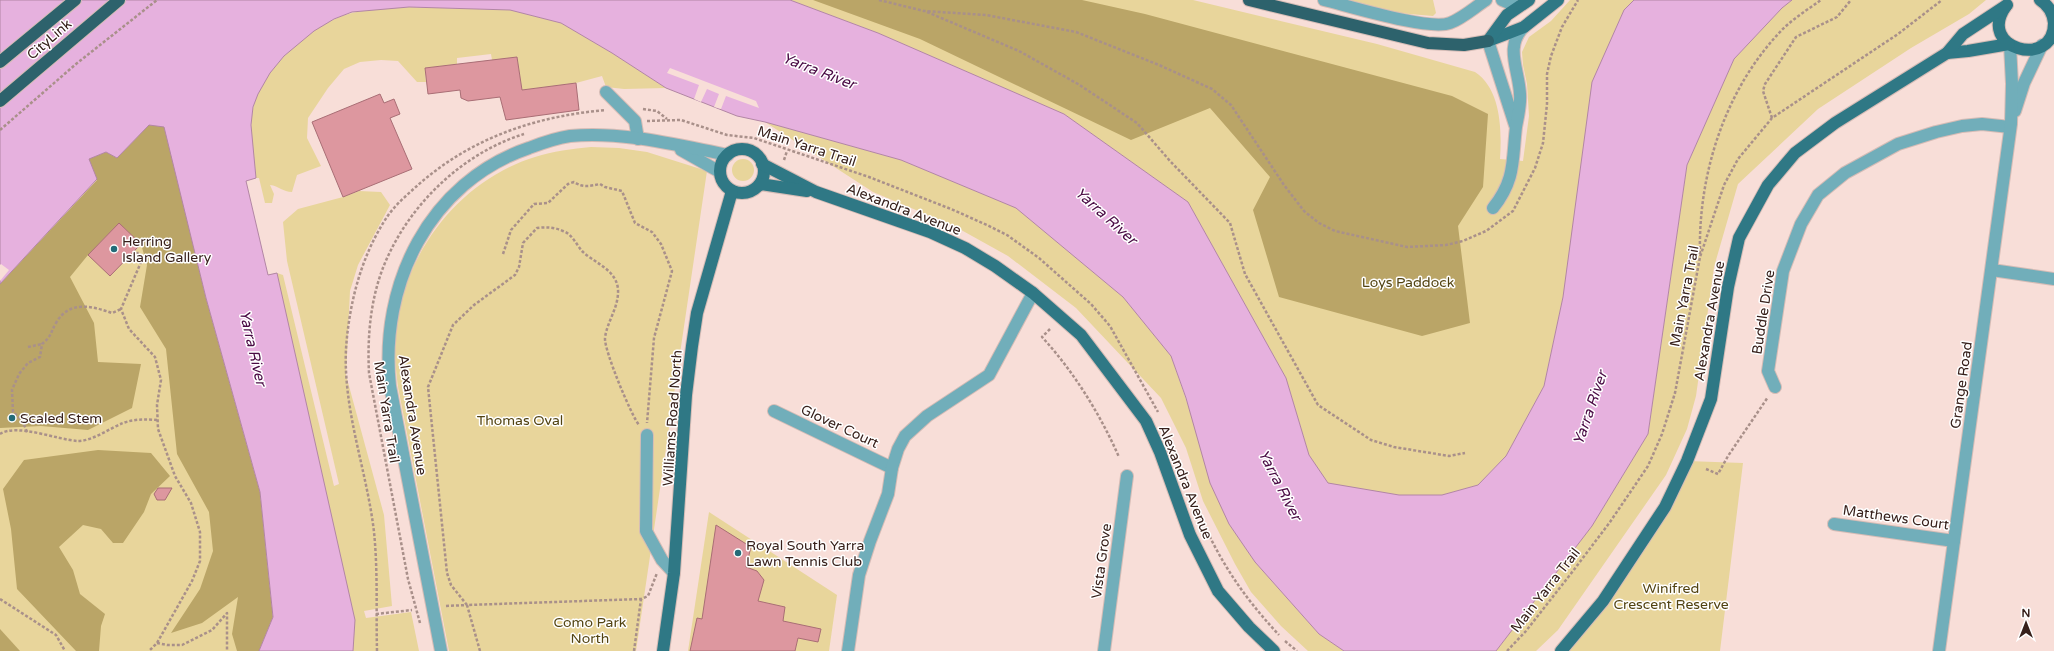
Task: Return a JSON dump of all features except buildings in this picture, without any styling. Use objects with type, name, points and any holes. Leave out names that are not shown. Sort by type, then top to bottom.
[{"type":"highway","points":[[4,59],[62,0]]},
{"type":"highway","points":[[4,59],[75,0]]},
{"type":"highway","name":"CityLink","points":[[0,102],[119,0]]},
{"type":"highway","points":[[1249,0],[1428,43],[1464,45],[1488,41]]},
{"type":"main road","points":[[1488,41],[1504,19],[1529,0]]},
{"type":"main road","points":[[1488,41],[1524,27],[1542,15],[1558,0]]},
{"type":"main road","points":[[2010,2],[2002,11],[1999,25],[2001,32],[2010,45],[2019,50],[2029,51],[2047,42],[2052,34],[2054,22],[2051,12],[2044,1]]},
{"type":"main road","name":"Alexandra Avenue","points":[[1561,651],[1603,601],[1641,545],[1666,507],[1687,461],[1711,400],[1728,287],[1739,238],[1768,185],[1795,153],[1834,123],[1947,53],[1963,34],[2010,2]]},
{"type":"main road","points":[[1518,7],[1532,13],[1542,15]]},
{"type":"main road","name":"Alexandra Avenue","points":[[1947,53],[2010,45]]},
{"type":"main road","points":[[734,151],[748,151],[754,154],[762,164],[764,172],[760,184],[753,190],[746,193],[732,191],[723,183],[720,172],[721,165],[728,154],[734,151]]},
{"type":"main road","name":"Alexandra Avenue","points":[[762,164],[816,192],[937,235],[995,266],[1033,293],[1081,334],[1146,421],[1160,452],[1190,536],[1218,591],[1249,628],[1274,651]]},
{"type":"main road","name":"Alexandra Avenue","points":[[760,184],[816,192]]},
{"type":"main road","name":"Williams Road North","points":[[663,651],[674,573],[686,395],[692,346],[697,313],[732,191]]},
{"type":"street","points":[[1324,0],[1438,25],[1450,23],[1486,0]]},
{"type":"street","points":[[1502,0],[1518,7]]},
{"type":"street","points":[[1493,208],[1505,191],[1514,160],[1520,92],[1513,48],[1516,37],[1524,27]]},
{"type":"street","points":[[1488,41],[1516,128]]},
{"type":"street","name":"Grange Road","points":[[2011,125],[2024,83],[2047,42]]},
{"type":"street","name":"Grange Road","points":[[1939,651],[2011,125],[2012,84],[2010,45]]},
{"type":"street","points":[[606,92],[635,121],[638,139]]},
{"type":"street","name":"Buddle Drive","points":[[1775,387],[1768,371],[1783,271],[1801,224],[1818,195],[1845,173],[1898,144],[1936,132],[1962,126],[1982,124],[2011,125]]},
{"type":"street","name":"Alexandra Avenue","points":[[441,651],[390,386],[387,360],[391,314],[399,285],[410,256],[423,232],[437,212],[466,182],[488,167],[511,154],[568,136],[605,135],[728,154]]},
{"type":"street","name":"Alexandra Avenue","points":[[672,145],[720,172]]},
{"type":"street","points":[[1992,270],[2054,279]]},
{"type":"street","points":[[848,651],[859,575],[870,540],[888,494],[892,468],[905,436],[913,427],[989,375],[1033,293]]},
{"type":"street","name":"Glover Court","points":[[774,411],[892,468]]},
{"type":"street","points":[[647,435],[646,531],[662,560],[674,573]]},
{"type":"street","name":"Vista Grove","points":[[1104,651],[1127,476]]},
{"type":"street","name":"Matthews Court","points":[[1834,524],[1954,540]]},
{"type":"path","points":[[0,130],[72,68],[157,0]]},
{"type":"path","points":[[879,0],[924,11],[1019,51],[1078,84],[1137,123],[1170,161],[1230,223],[1245,274],[1318,405],[1371,440],[1394,447],[1449,456],[1465,452]]},
{"type":"path","points":[[924,11],[986,15],[1076,32],[1159,65],[1212,89],[1231,105],[1304,211],[1319,223],[1335,231],[1407,247],[1446,245],[1463,241],[1486,231],[1513,211],[1535,168],[1543,143],[1547,104],[1547,74],[1551,56],[1560,31],[1578,0]]},
{"type":"path","points":[[1700,257],[1699,228],[1715,142],[1728,109],[1755,64],[1780,32],[1821,0]]},
{"type":"path","points":[[1772,118],[1763,91],[1765,84],[1796,37],[1837,17],[1851,0]]},
{"type":"path","name":"Main Yarra Trail","points":[[1507,651],[1526,631],[1573,571],[1610,522],[1648,466],[1662,434],[1675,393],[1700,257],[1724,185],[1748,145],[1772,118],[1898,34],[1942,0]]},
{"type":"path","points":[[377,651],[374,532],[348,394],[346,369],[348,328],[356,283],[370,249],[386,217],[399,202],[429,175],[484,140],[531,122],[598,111],[623,109],[646,109],[657,111],[667,120]]},
{"type":"path","name":"Main Yarra Trail","points":[[635,121],[681,120],[727,135],[754,138],[787,151],[870,177],[987,224],[1039,258],[1091,304],[1110,326],[1160,416]]},
{"type":"path","name":"Main Yarra Trail","points":[[422,630],[407,571],[369,373],[368,348],[373,304],[388,255],[407,224],[429,196],[468,160],[496,145],[530,132]]},
{"type":"path","points":[[782,164],[787,151]]},
{"type":"path","points":[[503,254],[511,230],[529,209],[534,204],[548,203],[568,184],[574,182],[580,186],[589,186],[600,184],[605,187],[622,191],[635,224],[652,232],[661,244],[672,271],[654,338],[648,398],[647,435]]},
{"type":"path","points":[[480,651],[468,605],[452,584],[447,573],[444,558],[428,387],[455,322],[474,305],[515,275],[519,267],[523,243],[527,236],[537,228],[551,227],[565,231],[581,250],[609,271],[615,278],[618,288],[618,300],[615,312],[608,323],[605,340],[606,345],[626,402],[636,421],[647,435]]},
{"type":"path","points":[[137,252],[140,262],[121,309],[129,329],[156,357],[161,380],[156,420],[166,455],[175,476],[191,503],[200,532],[200,561],[192,581],[157,643],[149,651]]},
{"type":"path","points":[[28,347],[42,344],[51,337],[56,323],[61,316],[76,307],[93,306],[112,313],[121,309]]},
{"type":"path","points":[[1050,329],[1042,338],[1074,378],[1110,437],[1119,457]]},
{"type":"path","points":[[27,432],[22,420],[13,412],[12,390],[24,366],[40,356],[42,344]]},
{"type":"path","points":[[1706,469],[1718,474],[1728,456],[1775,387]]},
{"type":"path","points":[[0,434],[9,431],[27,432],[80,441],[125,422],[140,419],[156,420]]},
{"type":"path","points":[[1196,508],[1212,544],[1237,584],[1259,613],[1296,651]]},
{"type":"path","points":[[443,605],[448,607],[641,599],[648,596],[662,560]]},
{"type":"path","points":[[0,599],[56,635],[65,651]]},
{"type":"path","points":[[634,651],[641,599]]},
{"type":"path","points":[[376,614],[412,610]]},
{"type":"path","points":[[157,643],[167,646],[182,645],[212,630],[226,613],[227,651]]},
{"type":"green space","name":"Loys Paddock","points":[[790,0],[1193,0],[1377,44],[1475,72],[1484,79],[1495,99],[1500,123],[1500,159],[1523,161],[1529,116],[1527,84],[1522,52],[1529,37],[1551,21],[1570,0],[1634,0],[1624,10],[1544,386],[1506,456],[1478,485],[1442,495],[1399,495],[1328,484],[1309,455],[1286,378],[1188,202],[1064,114],[878,33]]},
{"type":"green space","points":[[813,0],[1082,0],[1145,14],[1452,96],[1488,114],[1483,187],[1458,226],[1470,323],[1422,336],[1279,297],[1253,210],[1270,177],[1210,108],[1131,140],[920,39]]},
{"type":"green space","points":[[1343,0],[1433,0],[1436,13],[1433,16],[1398,13]]},
{"type":"green space","points":[[1792,0],[1986,0],[1969,14],[1911,48],[1818,109],[1738,184],[1714,267],[1696,396],[1687,429],[1666,475],[1558,630],[1536,651],[1496,651],[1592,526],[1648,434],[1687,165],[1734,59],[1782,8]]},
{"type":"green space","points":[[409,7],[510,10],[561,23],[612,53],[666,88],[624,89],[606,87],[602,76],[576,83],[522,90],[517,57],[492,60],[491,54],[457,58],[457,64],[425,68],[426,82],[417,82],[398,61],[381,60],[360,62],[344,69],[328,88],[308,118],[307,138],[321,166],[297,175],[292,192],[270,185],[274,194],[272,203],[265,203],[259,178],[256,178],[252,152],[251,126],[253,109],[266,78],[291,49],[322,26],[337,18],[366,10]]},
{"type":"green space","points":[[765,122],[901,160],[1016,208],[1123,297],[1171,356],[1229,524],[1255,562],[1319,634],[1344,651],[1308,651],[1281,626],[1251,592],[1203,501],[1186,448],[1161,398],[1076,308],[1008,256],[954,226],[873,192]]},
{"type":"green space","points":[[149,125],[259,651],[0,651],[0,284],[97,180],[88,159],[117,158]]},
{"type":"green space","points":[[149,125],[165,126],[206,298],[260,492],[273,617],[259,651],[237,651],[232,634],[238,597],[202,623],[171,633],[200,589],[213,551],[209,512],[177,454],[166,349],[140,307],[147,265],[141,244],[119,223],[88,255],[70,277],[94,323],[98,362],[141,364],[132,408],[88,430],[41,426],[0,428],[0,284],[97,180],[88,159],[106,152],[117,158]]},
{"type":"green space","points":[[591,147],[619,148],[647,152],[707,171],[636,651],[449,651],[398,387],[395,363],[395,339],[399,309],[408,280],[421,252],[438,227],[458,204],[481,184],[507,168],[535,157],[570,149]]},
{"type":"green space","points":[[743,159],[751,162],[754,170],[751,178],[743,181],[735,178],[732,170],[735,162]]},
{"type":"green space","points":[[359,191],[381,192],[390,205],[358,265],[350,291],[346,375],[384,515],[392,606],[364,611],[366,618],[411,612],[419,651],[345,651],[268,275],[277,273],[283,275],[334,486],[339,484],[287,261],[283,222],[298,209],[343,197]]},
{"type":"green space","points":[[98,450],[151,453],[170,476],[151,494],[144,512],[123,543],[113,543],[101,529],[83,525],[59,547],[73,570],[80,594],[105,614],[101,626],[99,651],[76,651],[17,589],[11,529],[3,489],[24,460]]},
{"type":"green space","name":"Winifred Crescent Reserve","points":[[1687,461],[1743,463],[1720,651],[1561,651],[1603,601]]},
{"type":"green space","name":"Royal South Yarra Lawn Tennis Club","points":[[709,512],[837,595],[829,651],[688,651]]},
{"type":"green space","points":[[0,629],[20,651],[0,651]]},
{"type":"water","name":"Yarra River","points":[[0,0],[790,0],[878,33],[1064,114],[1188,202],[1286,378],[1309,455],[1328,483],[1399,495],[1442,495],[1478,485],[1506,456],[1544,386],[1563,297],[1592,82],[1624,10],[1634,0],[1792,0],[1782,8],[1734,59],[1687,165],[1648,434],[1592,526],[1496,651],[1344,651],[1319,634],[1255,562],[1229,524],[1210,483],[1186,398],[1171,356],[1123,297],[1016,208],[901,160],[765,122],[737,116],[666,88],[612,53],[561,23],[510,10],[409,7],[352,12],[334,19],[314,31],[284,56],[270,73],[258,94],[253,107],[251,125],[256,178],[246,181],[268,275],[277,273],[355,620],[353,651],[259,651],[273,617],[260,492],[206,298],[164,127],[149,125],[117,158],[106,152],[89,159],[97,179],[0,284]]},
{"type":"pier","points":[[670,68],[756,101],[759,108],[726,96],[721,109],[714,107],[719,94],[707,89],[701,102],[694,99],[699,85],[667,73]]},
{"type":"pier","points":[[1,264],[9,270],[0,281],[0,265]]},
{"type":"place","name":"Herring Island Gallery","points":[[114,249]]},
{"type":"place","name":"Scaled Stem","points":[[12,418]]},
{"type":"place","name":"Royal South Yarra Lawn Tennis Club","points":[[738,553]]},
{"type":"park label","name":"Thomas Oval","points":[[520,420]]},
{"type":"park label","name":"Como Park North","points":[[590,630]]}]
